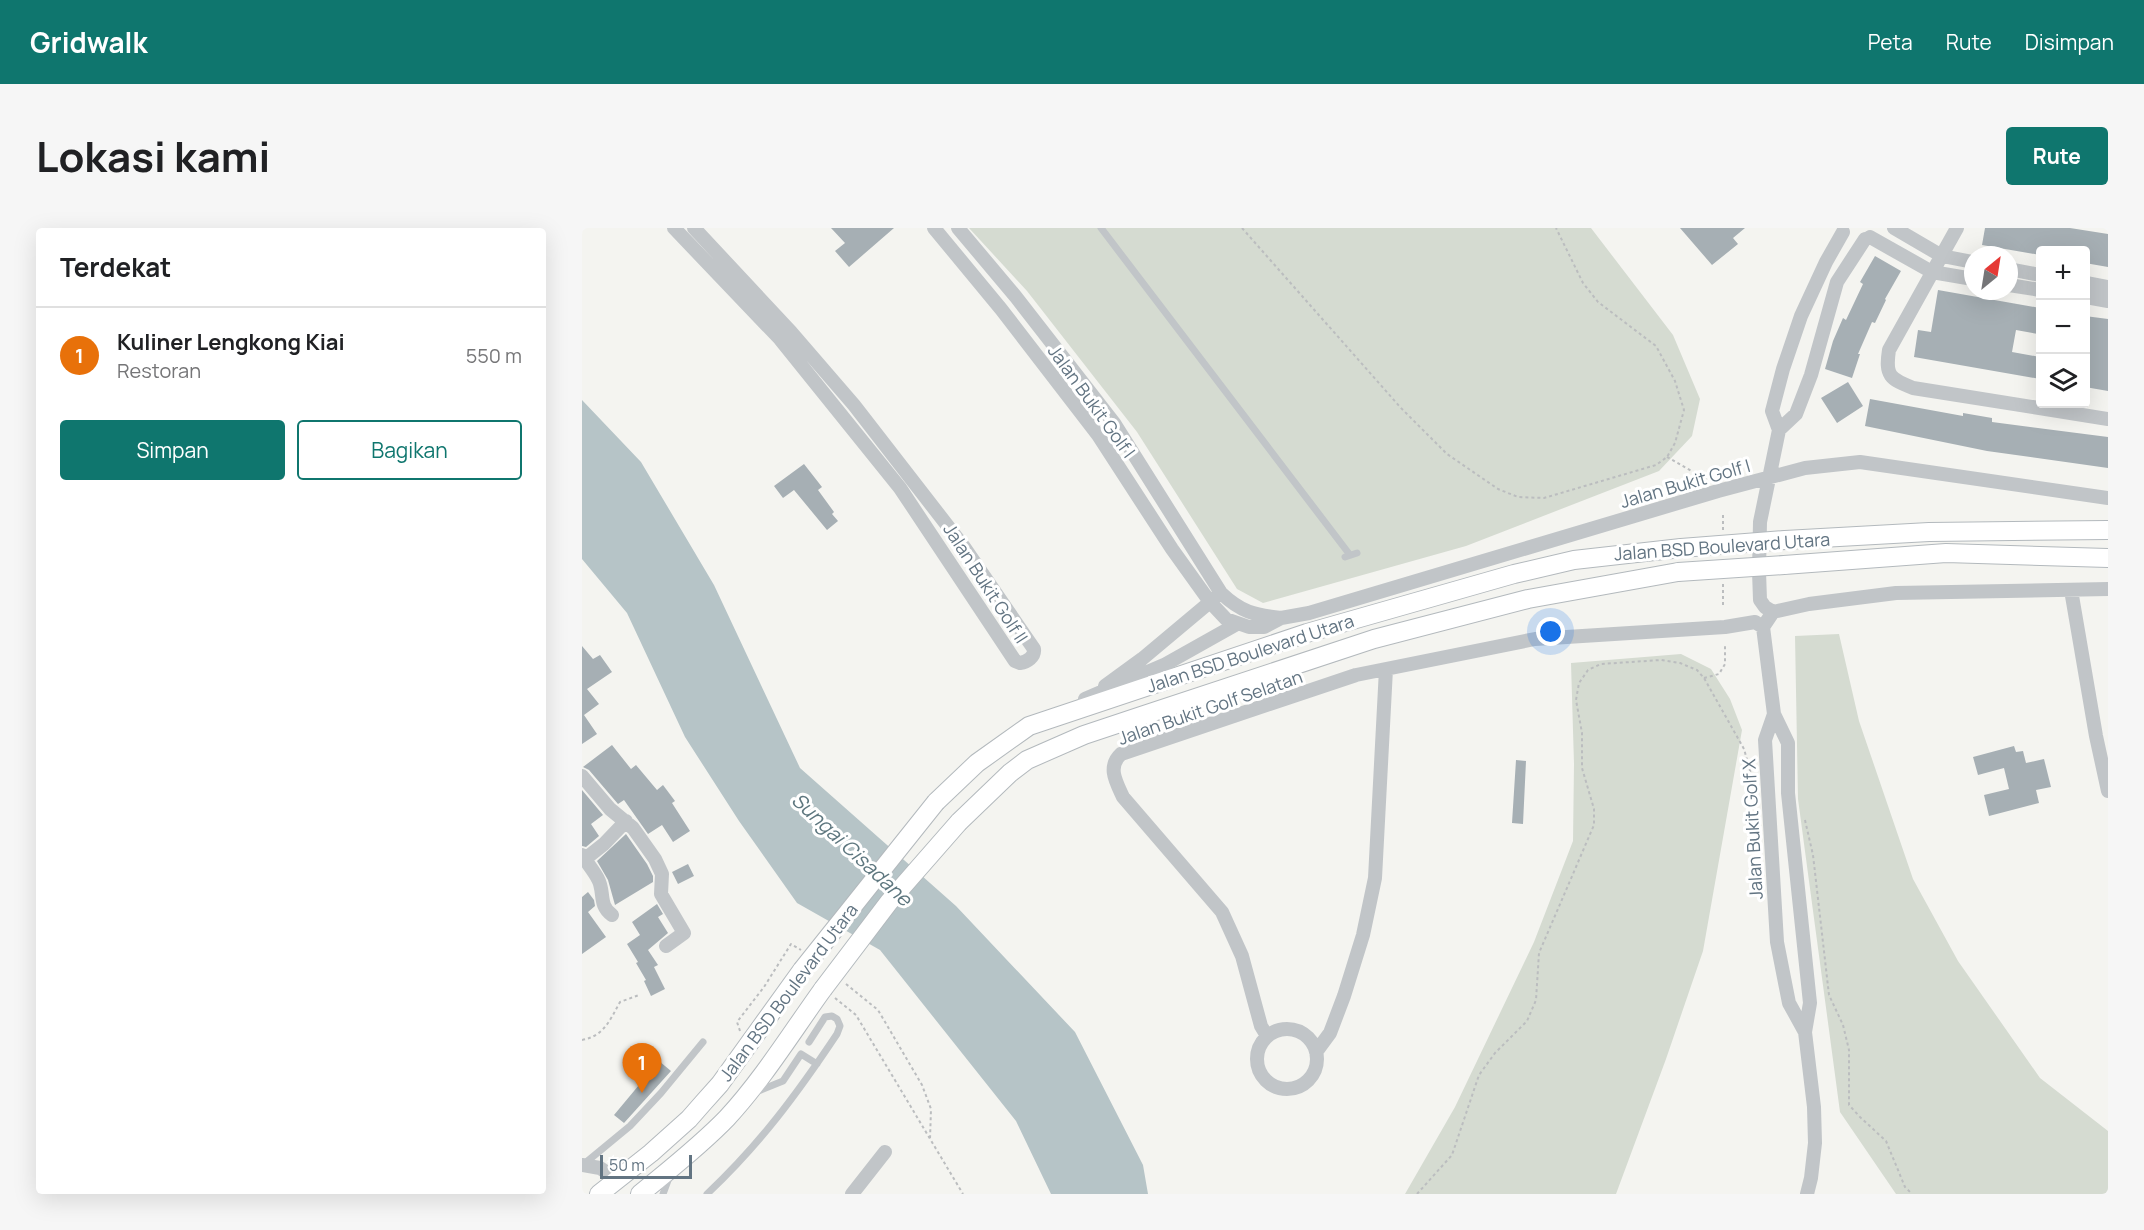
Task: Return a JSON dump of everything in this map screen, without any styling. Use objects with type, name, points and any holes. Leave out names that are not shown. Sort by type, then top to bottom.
[{"type":"main road","name":"Jalan BSD Boulevard Utara","points":[[599,1194],[689,1119],[720,1084],[802,970],[936,802],[977,763],[1029,726],[1307,633],[1514,574],[1574,560],[1681,548],[1785,540],[1929,532],[2108,530]]},
{"type":"main road","name":"Jalan BSD Boulevard Utara","points":[[640,1194],[710,1135],[745,1096],[889,902],[959,822],[1010,773],[1027,760],[1084,735],[1374,639],[1528,599],[1678,572],[1946,553],[2108,558]]},
{"type":"street","name":"Jalan Bukit Golf II","points":[[674,228],[780,339],[900,488],[1015,661],[1020,663],[1029,660],[1034,655],[1034,649],[964,548],[860,414],[791,332],[694,228]]},
{"type":"street","name":"Jalan Bukit Golf I","points":[[934,228],[1001,309],[1098,435],[1172,549],[1216,597],[1250,614],[1281,618],[1309,613],[1718,491],[1805,468],[1860,462],[2108,498]]},
{"type":"street","name":"Jalan Bukit Golf I","points":[[958,228],[1016,297],[1114,423],[1216,597],[1226,619],[1249,627],[1264,627],[1281,618]]},
{"type":"street","points":[[1894,228],[1942,256],[1964,260]]},
{"type":"street","points":[[1958,228],[1889,350],[1887,363],[1890,376],[1913,388],[2108,419]]},
{"type":"street","points":[[1769,610],[1760,600],[1759,534],[1779,430],[1772,411],[1783,369],[1801,316],[1843,230],[1857,240],[1871,235]]},
{"type":"street","points":[[1871,235],[1932,272],[1964,277]]},
{"type":"street","points":[[1779,430],[1796,414],[1810,375],[1837,282],[1871,235]]},
{"type":"street","points":[[2018,271],[2036,274]]},
{"type":"street","points":[[2090,284],[2108,287]]},
{"type":"street","points":[[2018,286],[2036,289]]},
{"type":"street","points":[[2090,298],[2108,301]]},
{"type":"street","points":[[1759,625],[1769,610],[1896,593],[2108,589]]},
{"type":"street","points":[[2071,590],[2096,736],[2108,791]]},
{"type":"street","points":[[1097,694],[1110,681],[1142,659],[1216,597]]},
{"type":"street","points":[[1029,726],[1164,665],[1237,624]]},
{"type":"street","name":"Jalan Bukit Golf Selatan","points":[[1267,1036],[1261,1026],[1242,956],[1222,912],[1123,796],[1114,778],[1114,763],[1121,754],[1356,675],[1535,639],[1759,625]]},
{"type":"street","name":"Jalan Bukit Golf X","points":[[1759,625],[1774,714],[1788,743],[1788,793],[1810,1003],[1805,1032],[1814,1107],[1815,1143],[1807,1194]]},
{"type":"street","points":[[1316,1052],[1330,1034],[1350,977],[1364,935],[1375,878],[1386,669]]},
{"type":"street","name":"Jalan Bukit Golf X","points":[[1774,714],[1765,740],[1777,942],[1789,1003],[1805,1032]]},
{"type":"street","points":[[582,776],[610,809],[633,828],[655,859],[662,874],[661,894],[684,933],[666,946]]},
{"type":"street","points":[[1767,793],[1788,793]]},
{"type":"street","points":[[612,915],[602,902],[599,880],[583,857],[604,844],[626,821]]},
{"type":"street","points":[[1777,942],[1804,939]]},
{"type":"street","points":[[1281,1029],[1296,1030],[1309,1038],[1316,1052],[1317,1065],[1311,1077],[1301,1086],[1294,1088],[1281,1089],[1264,1079],[1257,1067],[1259,1047],[1267,1036],[1281,1029]]},
{"type":"street","points":[[852,1194],[885,1152]]},
{"type":"street","points":[[582,1165],[600,1168],[618,1180]]},
{"type":"lane","points":[[1102,231],[1350,555]]},
{"type":"lane","points":[[707,1194],[741,1161],[774,1123],[837,1034],[840,1026],[837,1019],[832,1016],[825,1017],[809,1042]]},
{"type":"lane","points":[[582,1165],[630,1126],[703,1042]]},
{"type":"lane","points":[[745,1096],[783,1081],[801,1054],[817,1064]]},
{"type":"lane","points":[[663,1194],[673,1167]]},
{"type":"path","points":[[1242,228],[1407,415],[1447,454],[1498,489],[1518,497],[1544,498],[1656,465],[1668,457],[1675,443],[1684,410],[1676,381],[1656,346],[1598,302],[1583,283],[1556,228]]},
{"type":"path","points":[[1668,457],[1712,483]]},
{"type":"path","points":[[1704,678],[1719,674],[1725,664],[1725,644]]},
{"type":"path","points":[[1417,1194],[1452,1155],[1479,1075],[1495,1053],[1527,1021],[1536,1000],[1539,953],[1594,825],[1594,809],[1582,768],[1582,733],[1576,700],[1580,683],[1588,670],[1601,664],[1661,660],[1680,663],[1697,670],[1704,678],[1744,749],[1755,794],[1767,793]]},
{"type":"path","points":[[1803,810],[1813,855],[1829,995],[1844,1025],[1849,1050],[1849,1105],[1886,1141],[1905,1187],[1912,1194]]},
{"type":"path","points":[[823,989],[856,1015],[963,1194]]},
{"type":"path","points":[[582,1040],[595,1037],[603,1031],[620,1002],[639,995]]},
{"type":"shaded area","points":[[969,228],[1591,228],[1673,335],[1700,399],[1692,436],[1659,471],[1466,546],[1263,603],[1237,589],[1137,432],[1027,291]]},
{"type":"shaded area","points":[[1839,634],[1859,721],[1913,879],[1958,961],[2040,1078],[2108,1131],[2108,1194],[1896,1194],[1840,1112],[1798,799],[1795,636]]},
{"type":"shaded area","points":[[1681,654],[1711,669],[1730,699],[1742,730],[1703,951],[1616,1194],[1405,1194],[1455,1107],[1534,942],[1573,841],[1574,764],[1571,663]]},
{"type":"water","name":"Sungai Cisadane","points":[[582,400],[641,462],[714,585],[800,768],[956,906],[1075,1032],[1143,1165],[1148,1194],[1051,1194],[1016,1121],[880,950],[797,903],[739,821],[685,737],[627,613],[582,559]]},
{"type":"building","points":[[831,228],[894,228],[849,267],[835,251],[845,243]]},
{"type":"building","points":[[1680,228],[1745,228],[1733,238],[1738,244],[1712,265]]},
{"type":"building","points":[[1985,228],[2070,228],[2108,234],[2108,267],[2090,264],[2090,246],[2036,246],[2036,254],[2018,251],[2018,246],[1982,245]]},
{"type":"building","points":[[1875,256],[1901,271],[1875,323],[1872,322],[1858,354],[1860,354],[1852,378],[1825,369],[1843,318],[1846,320],[1863,284],[1860,282]]},
{"type":"building","points":[[1938,290],[1964,295],[1964,300],[1995,300],[2036,307],[2036,334],[2016,330],[2012,352],[2036,356],[2036,378],[1914,357],[1918,330],[1931,332]]},
{"type":"building","points":[[2090,317],[2108,319],[2108,391],[2090,388]]},
{"type":"building","points":[[1848,382],[1863,406],[1837,423],[1821,398]]},
{"type":"building","points":[[1870,399],[1963,416],[1963,413],[1992,418],[1992,422],[2108,437],[2108,468],[1987,451],[1865,426]]},
{"type":"building","points":[[804,464],[822,487],[818,490],[838,521],[827,530],[794,490],[783,498],[774,486]]},
{"type":"building","points":[[582,646],[593,659],[600,655],[612,672],[587,689],[599,704],[584,715],[597,734],[582,744]]},
{"type":"building","points":[[612,745],[631,769],[636,765],[657,790],[663,785],[675,801],[672,803],[690,831],[673,842],[662,825],[648,834],[624,800],[618,804],[589,770],[583,767]]},
{"type":"building","points":[[2014,746],[2016,752],[2023,751],[2026,763],[2044,759],[2051,787],[2036,790],[2039,803],[1989,816],[1984,795],[2009,789],[2004,768],[1978,775],[1973,757]]},
{"type":"building","points":[[1516,760],[1526,761],[1523,824],[1512,823]]},
{"type":"building","points":[[582,790],[603,815],[591,824],[599,836],[586,847],[582,846]]},
{"type":"building","points":[[626,834],[647,864],[653,876],[653,882],[615,905],[608,880],[597,861]]},
{"type":"building","points":[[688,864],[694,876],[678,884],[672,872]]},
{"type":"building","points":[[588,892],[595,906],[588,912],[606,937],[582,954],[582,897]]},
{"type":"building","points":[[657,904],[663,914],[658,917],[668,933],[648,950],[658,965],[654,967],[665,989],[651,996],[644,981],[646,980],[636,963],[638,962],[627,944],[640,935],[632,922]]},
{"type":"building","points":[[659,1061],[671,1071],[624,1123],[614,1115]]},
{"type":"place","name":"Kuliner Lengkong Kiai","points":[[642,1093]]}]
